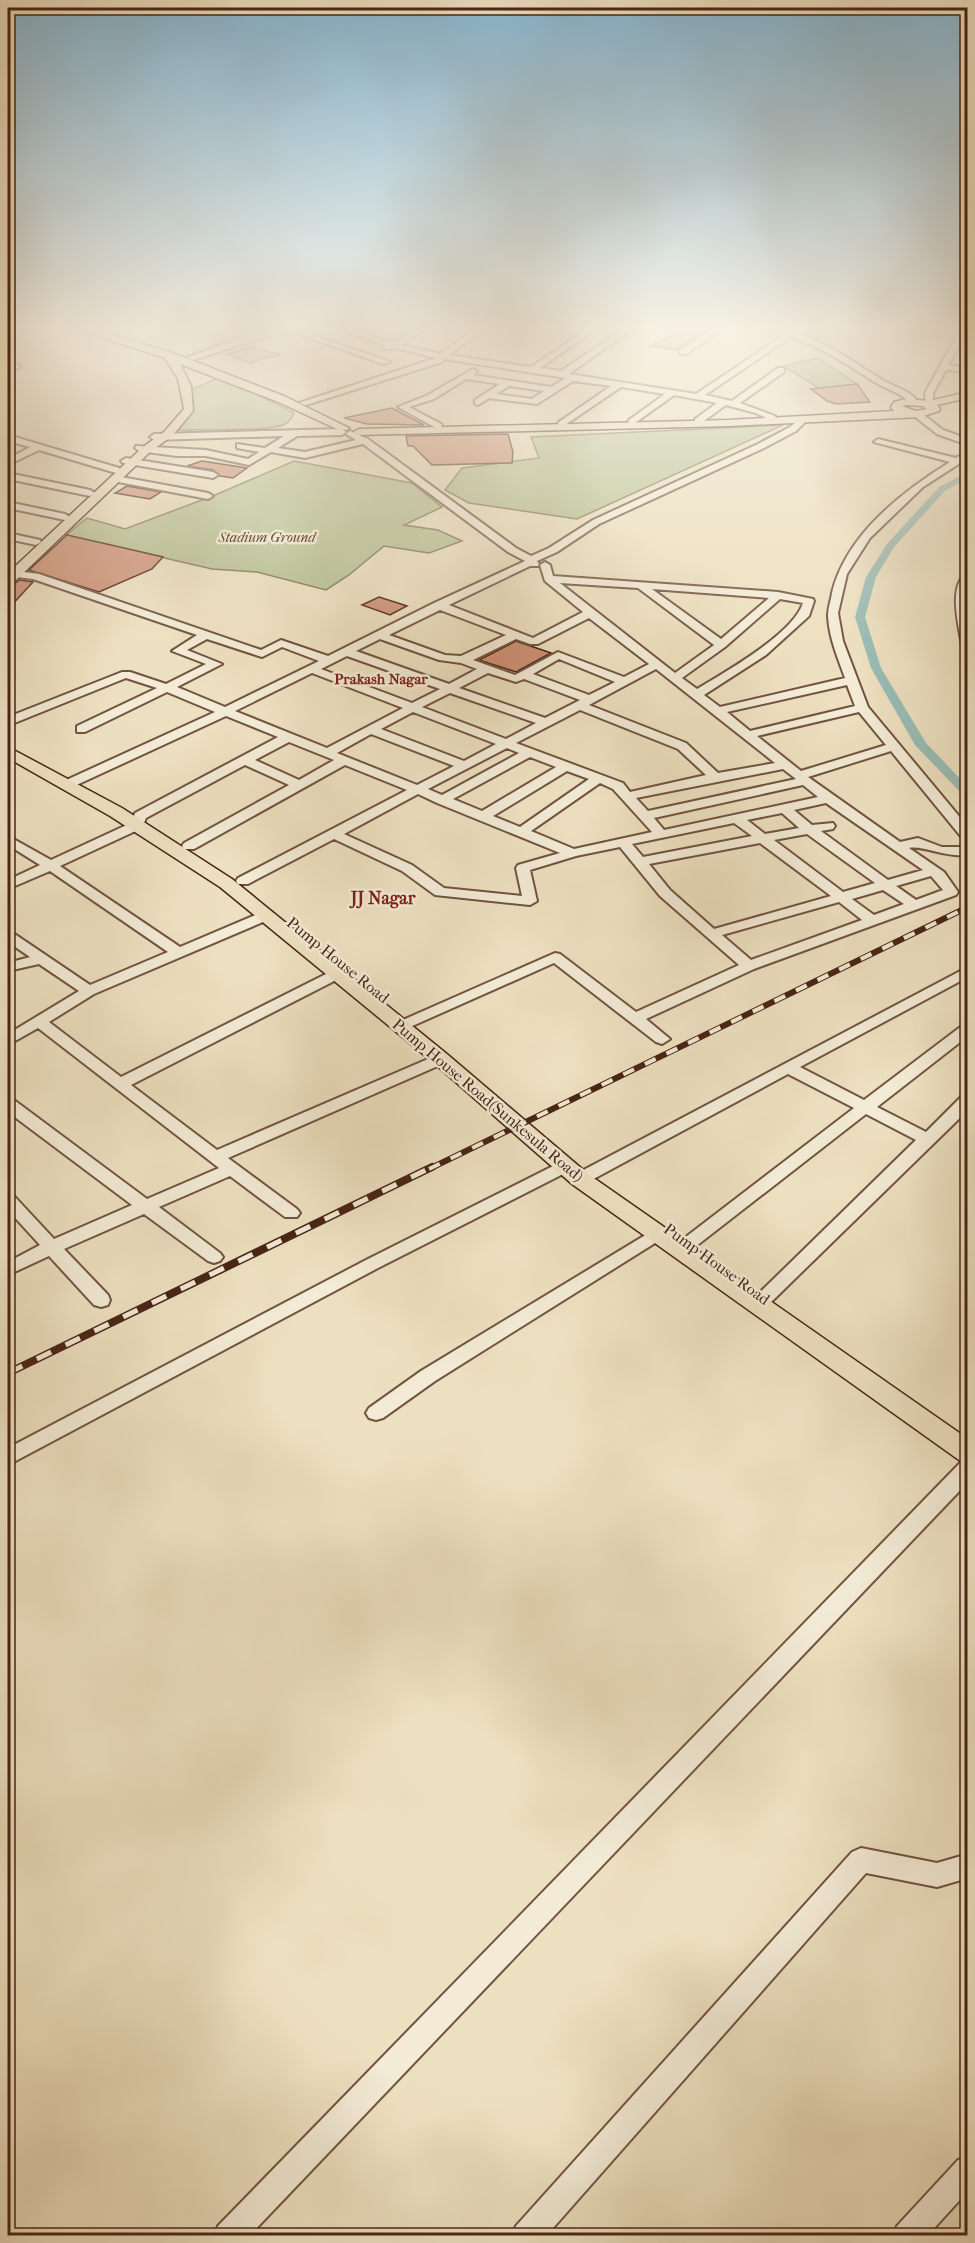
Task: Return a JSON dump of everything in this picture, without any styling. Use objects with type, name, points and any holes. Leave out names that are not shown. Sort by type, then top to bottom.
[{"type":"main road","points":[[9,574],[143,449],[161,435]]},
{"type":"main road","points":[[9,574],[36,542],[90,493],[116,475]]},
{"type":"main road","points":[[8,741],[70,783]]},
{"type":"main road","name":"Pump House Road(Sunkesula Road)","points":[[8,752],[139,820],[226,883],[338,974],[407,1023],[441,1059],[657,1234],[684,1247],[968,1453]]},
{"type":"main road","name":"Pump House Road","points":[[139,820],[189,846],[243,881],[580,1172],[684,1247]]},
{"type":"main road","name":"Pump House Road","points":[[760,1301],[968,1441]]},
{"type":"street","points":[[161,435],[180,435]]},
{"type":"street","points":[[143,449],[177,453],[206,453],[249,462],[292,435]]},
{"type":"street","points":[[305,455],[347,435]]},
{"type":"street","points":[[355,435],[372,451],[512,550],[539,561]]},
{"type":"street","points":[[356,435],[539,561],[549,579],[590,613],[828,799],[934,871],[951,892],[749,966],[636,1018]]},
{"type":"street","points":[[539,561],[596,522],[782,435]]},
{"type":"street","points":[[70,783],[226,712],[438,605],[539,561],[601,525],[791,435]]},
{"type":"street","points":[[948,435],[968,440]]},
{"type":"street","points":[[8,438],[116,475],[208,496]]},
{"type":"street","points":[[878,442],[963,457]]},
{"type":"street","points":[[240,446],[305,455],[318,461],[347,456]]},
{"type":"street","points":[[8,462],[38,447]]},
{"type":"street","points":[[963,457],[920,485],[866,536],[842,574],[833,614],[837,641],[862,708],[968,836]]},
{"type":"street","points":[[130,462],[213,475]]},
{"type":"street","points":[[8,476],[90,493]]},
{"type":"street","points":[[8,505],[65,517]]},
{"type":"street","points":[[8,536],[36,542]]},
{"type":"street","points":[[9,574],[35,576],[262,654],[281,643],[328,660]]},
{"type":"street","points":[[968,576],[960,598],[964,604],[968,645]]},
{"type":"street","points":[[549,579],[778,595],[809,601],[805,614],[762,653],[696,695]]},
{"type":"street","points":[[642,586],[721,645]]},
{"type":"street","points":[[675,678],[721,645],[778,595]]},
{"type":"street","points":[[438,605],[534,642],[590,613]]},
{"type":"street","points":[[81,729],[216,664],[178,651],[206,635]]},
{"type":"street","points":[[380,635],[443,658],[463,660],[516,679],[558,655],[623,681]]},
{"type":"street","points":[[463,660],[515,635]]},
{"type":"street","points":[[344,651],[452,687],[545,722]]},
{"type":"street","points":[[243,881],[658,664]]},
{"type":"street","points":[[327,753],[488,668]]},
{"type":"street","points":[[311,669],[618,786],[661,834]]},
{"type":"street","points":[[8,721],[126,674],[168,688],[573,853]]},
{"type":"street","points":[[524,675],[682,746],[715,777]]},
{"type":"street","points":[[718,711],[852,680]]},
{"type":"street","points":[[747,735],[862,708]]},
{"type":"street","points":[[371,730],[464,765]]},
{"type":"street","points":[[8,885],[139,820],[243,759],[288,737]]},
{"type":"street","points":[[645,816],[802,778],[894,746]]},
{"type":"street","points":[[442,800],[528,753]]},
{"type":"street","points":[[243,759],[299,785]]},
{"type":"street","points":[[189,846],[344,760]]},
{"type":"street","points":[[627,796],[784,765]]},
{"type":"street","points":[[483,816],[564,767]]},
{"type":"street","points":[[521,832],[598,779]]},
{"type":"street","points":[[334,834],[407,868],[440,892],[530,901],[523,868],[573,853],[828,799]]},
{"type":"street","points":[[785,809],[810,830],[915,906]]},
{"type":"street","points":[[737,819],[873,921]]},
{"type":"street","points":[[639,862],[828,826]]},
{"type":"street","points":[[8,840],[50,865],[178,951]]},
{"type":"street","points":[[622,842],[665,893],[749,966]]},
{"type":"street","points":[[898,847],[918,842],[929,849],[942,849],[954,854],[968,851]]},
{"type":"street","points":[[711,934],[934,871]]},
{"type":"street","points":[[8,1040],[89,991],[178,951],[265,916]]},
{"type":"street","points":[[8,936],[89,991]]},
{"type":"street","points":[[407,1023],[555,957],[663,1039]]},
{"type":"street","points":[[8,967],[42,959]]},
{"type":"street","points":[[8,1457],[372,1264],[580,1172],[787,1067],[968,971]]},
{"type":"street","points":[[120,1084],[338,974]]},
{"type":"street","points":[[39,1021],[291,1213]]},
{"type":"street","points":[[684,1247],[968,1028]]},
{"type":"street","points":[[216,1157],[441,1059]]},
{"type":"street","points":[[787,1067],[927,1139]]},
{"type":"street","points":[[760,1301],[968,1100]]},
{"type":"street","points":[[8,1104],[15,1119],[146,1206],[214,1257]]},
{"type":"street","points":[[8,1269],[231,1168]]},
{"type":"street","points":[[8,1200],[101,1300]]},
{"type":"street","points":[[376,1413],[428,1376],[657,1234]]},
{"type":"street","points":[[228,2235],[769,1677],[968,1468]]},
{"type":"street","points":[[526,2235],[861,1860],[937,1875],[968,1866]]},
{"type":"street","points":[[907,2235],[968,2170]]},
{"type":"green space","points":[[580,435],[762,435],[577,519],[469,503],[445,490],[462,468],[539,458],[531,437]]},
{"type":"green space","name":"Stadium Ground","points":[[294,461],[412,483],[442,507],[404,525],[438,530],[462,541],[429,553],[384,546],[349,575],[326,590],[257,572],[212,569],[66,535],[87,518],[125,529],[215,495]]},
{"type":"building","points":[[508,435],[513,452],[512,463],[432,465],[413,446],[408,446],[406,436]]},
{"type":"building","points":[[202,461],[247,468],[233,478],[220,476],[213,470],[187,466]]},
{"type":"building","points":[[127,486],[161,492],[150,499],[115,493]]},
{"type":"building","points":[[67,535],[163,557],[152,569],[99,592],[29,570]]},
{"type":"building","points":[[20,580],[33,582],[8,609],[8,588]]},
{"type":"building","points":[[379,597],[407,606],[390,615],[362,605]]},
{"type":"building","points":[[516,641],[551,653],[516,672],[479,660]]},
{"type":"waterway","points":[[968,474],[942,489],[890,546],[871,577],[860,617],[876,668],[921,745],[968,794]]},
{"type":"railway","points":[[429,1169],[968,907]]},
{"type":"railway","points":[[8,1373],[432,1167]]},
{"type":"district","name":"Prakash Nagar","points":[[381,679]]},
{"type":"district","name":"JJ Nagar","points":[[383,898]]}]
